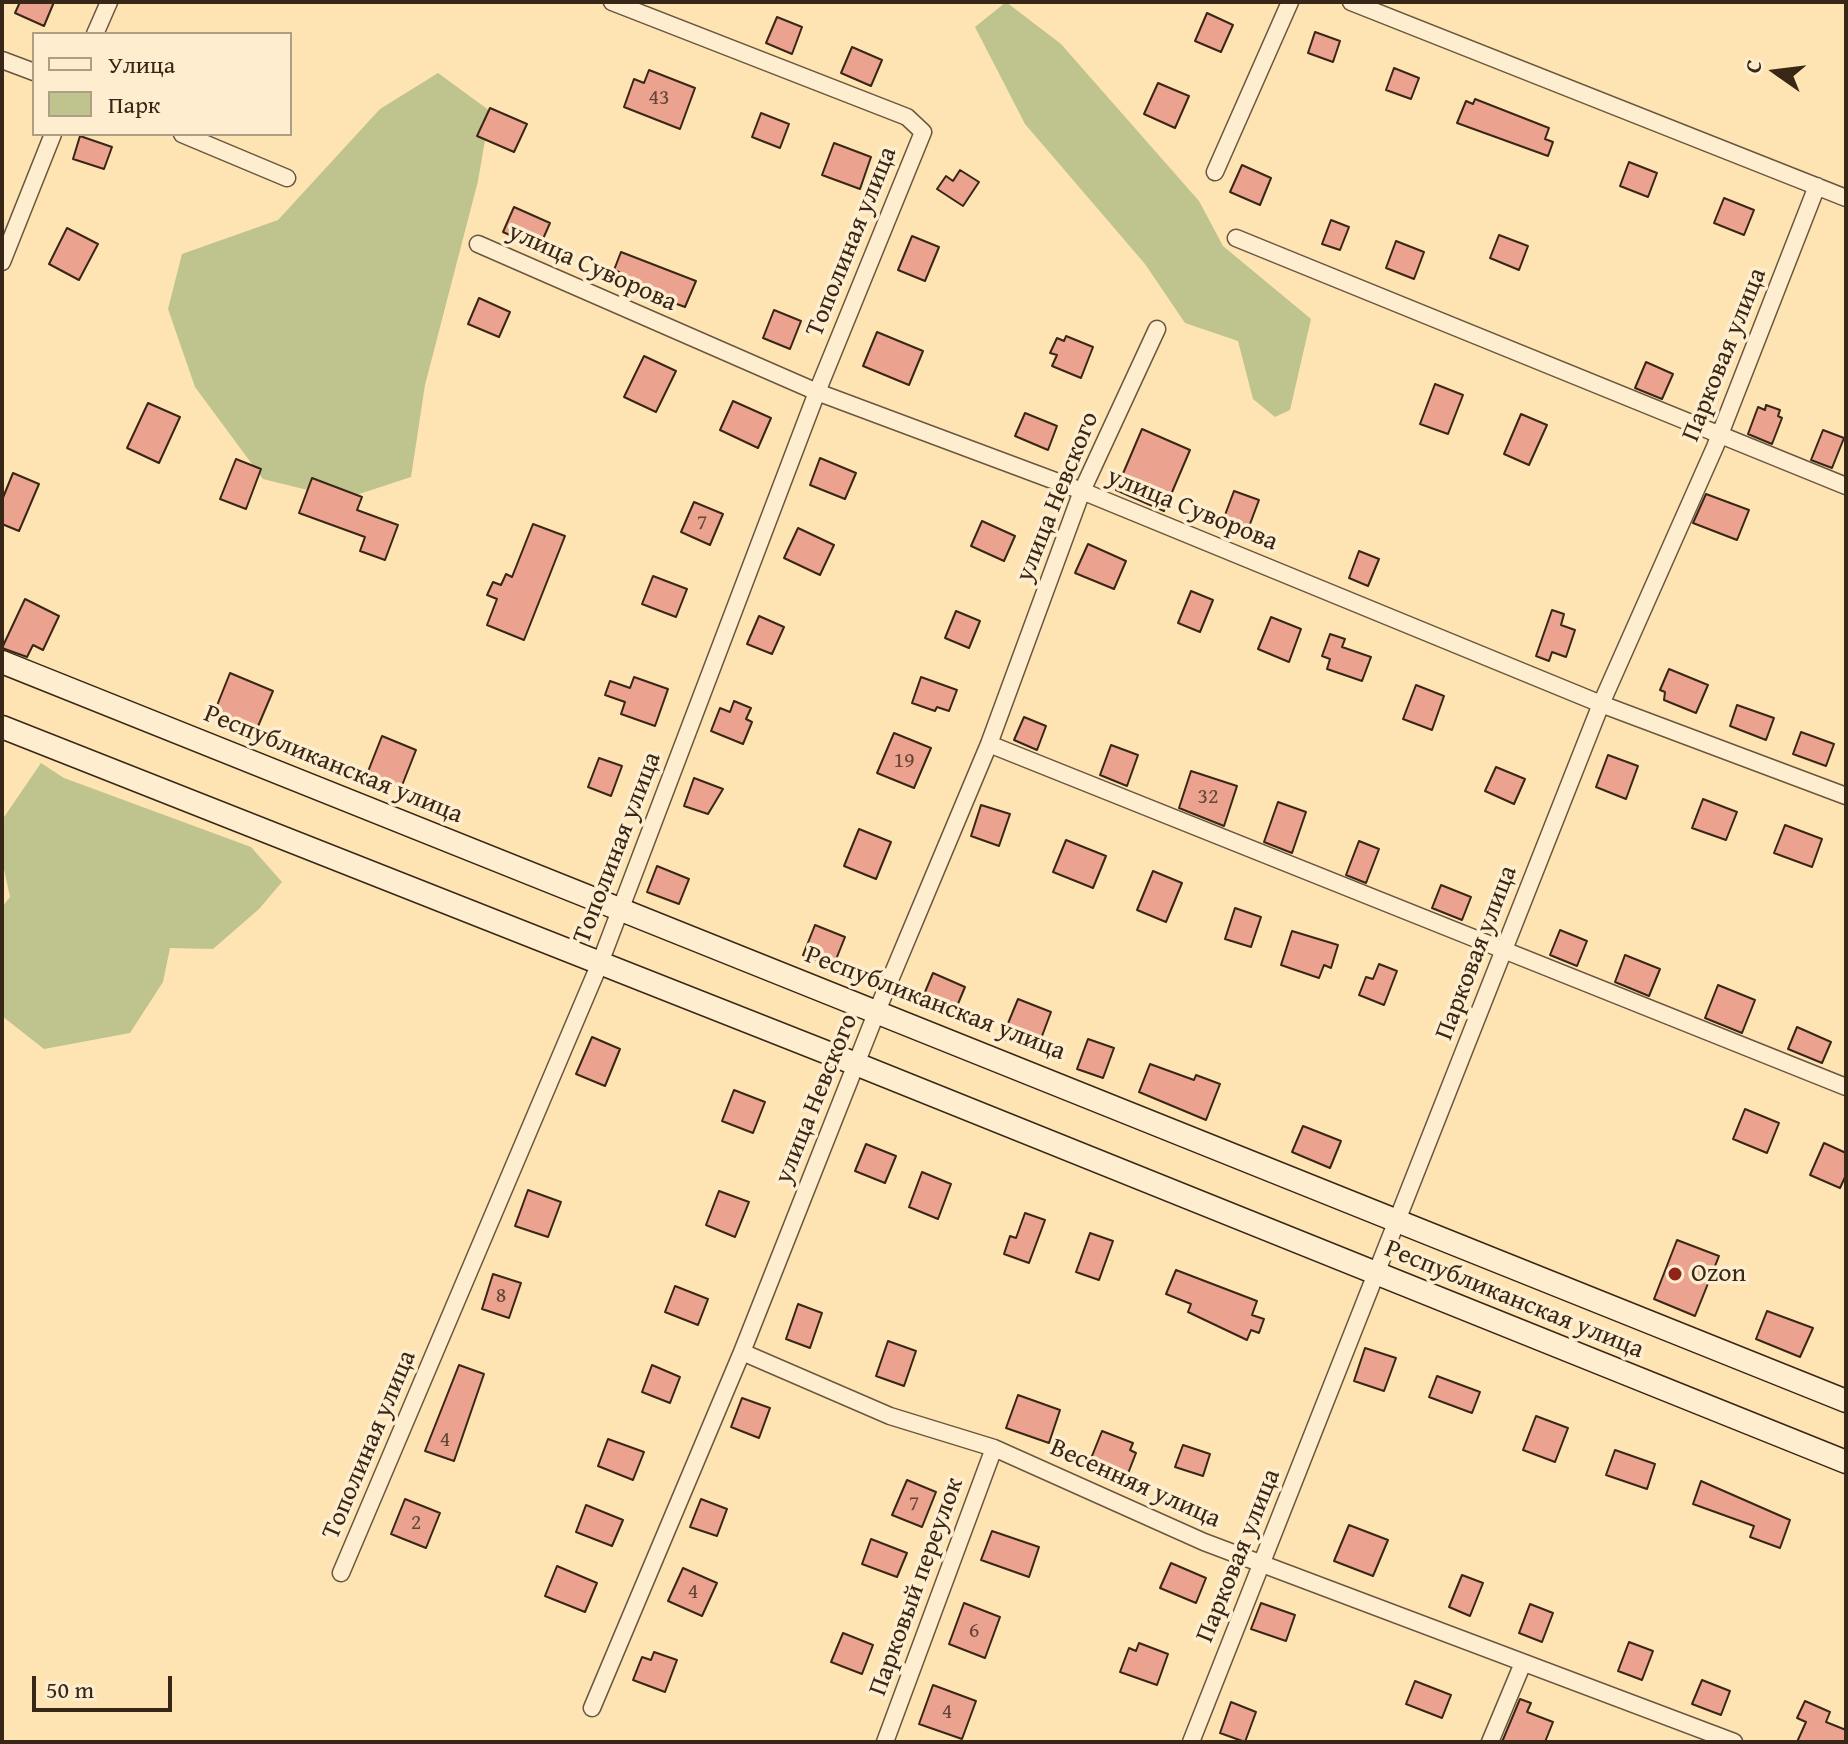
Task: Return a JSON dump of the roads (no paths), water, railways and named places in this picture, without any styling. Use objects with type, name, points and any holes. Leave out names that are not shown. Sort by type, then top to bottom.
[{"type":"street","points":[[96,32],[109,2]]},
{"type":"street","name":"Тополиная улица","points":[[341,1573],[600,963],[817,392],[923,132],[907,117],[612,2]]},
{"type":"street","points":[[1215,172],[1290,2]]},
{"type":"street","points":[[1351,2],[1846,198]]},
{"type":"street","points":[[2,60],[32,71]]},
{"type":"street","points":[[2,262],[52,136]]},
{"type":"street","points":[[187,136],[287,178]]},
{"type":"street","name":"Парковая улица","points":[[1191,1742],[1601,704],[1719,436],[1817,186]]},
{"type":"street","points":[[1236,238],[1846,486]]},
{"type":"street","name":"улица Суворова","points":[[478,244],[817,392],[1082,491],[1601,704],[1846,796]]},
{"type":"street","name":"улица Невского","points":[[592,1708],[742,1352],[877,1011],[989,744],[1082,491],[1157,329]]},
{"type":"street","name":"Республиканская улица","points":[[2,662],[619,911],[1399,1218],[1846,1401]]},
{"type":"street","name":"Республиканская улица","points":[[2,727],[856,1064],[1846,1462]]},
{"type":"street","points":[[989,744],[1846,1087]]},
{"type":"street","name":"Весенняя улица","points":[[742,1352],[890,1416],[994,1448],[1262,1565],[1734,1742]]},
{"type":"street","name":"Парковый переулок","points":[[885,1742],[994,1448]]},
{"type":"street","points":[[1490,1742],[1523,1663]]},
{"type":"place","name":"Ozon","points":[[1675,1274]]}]
